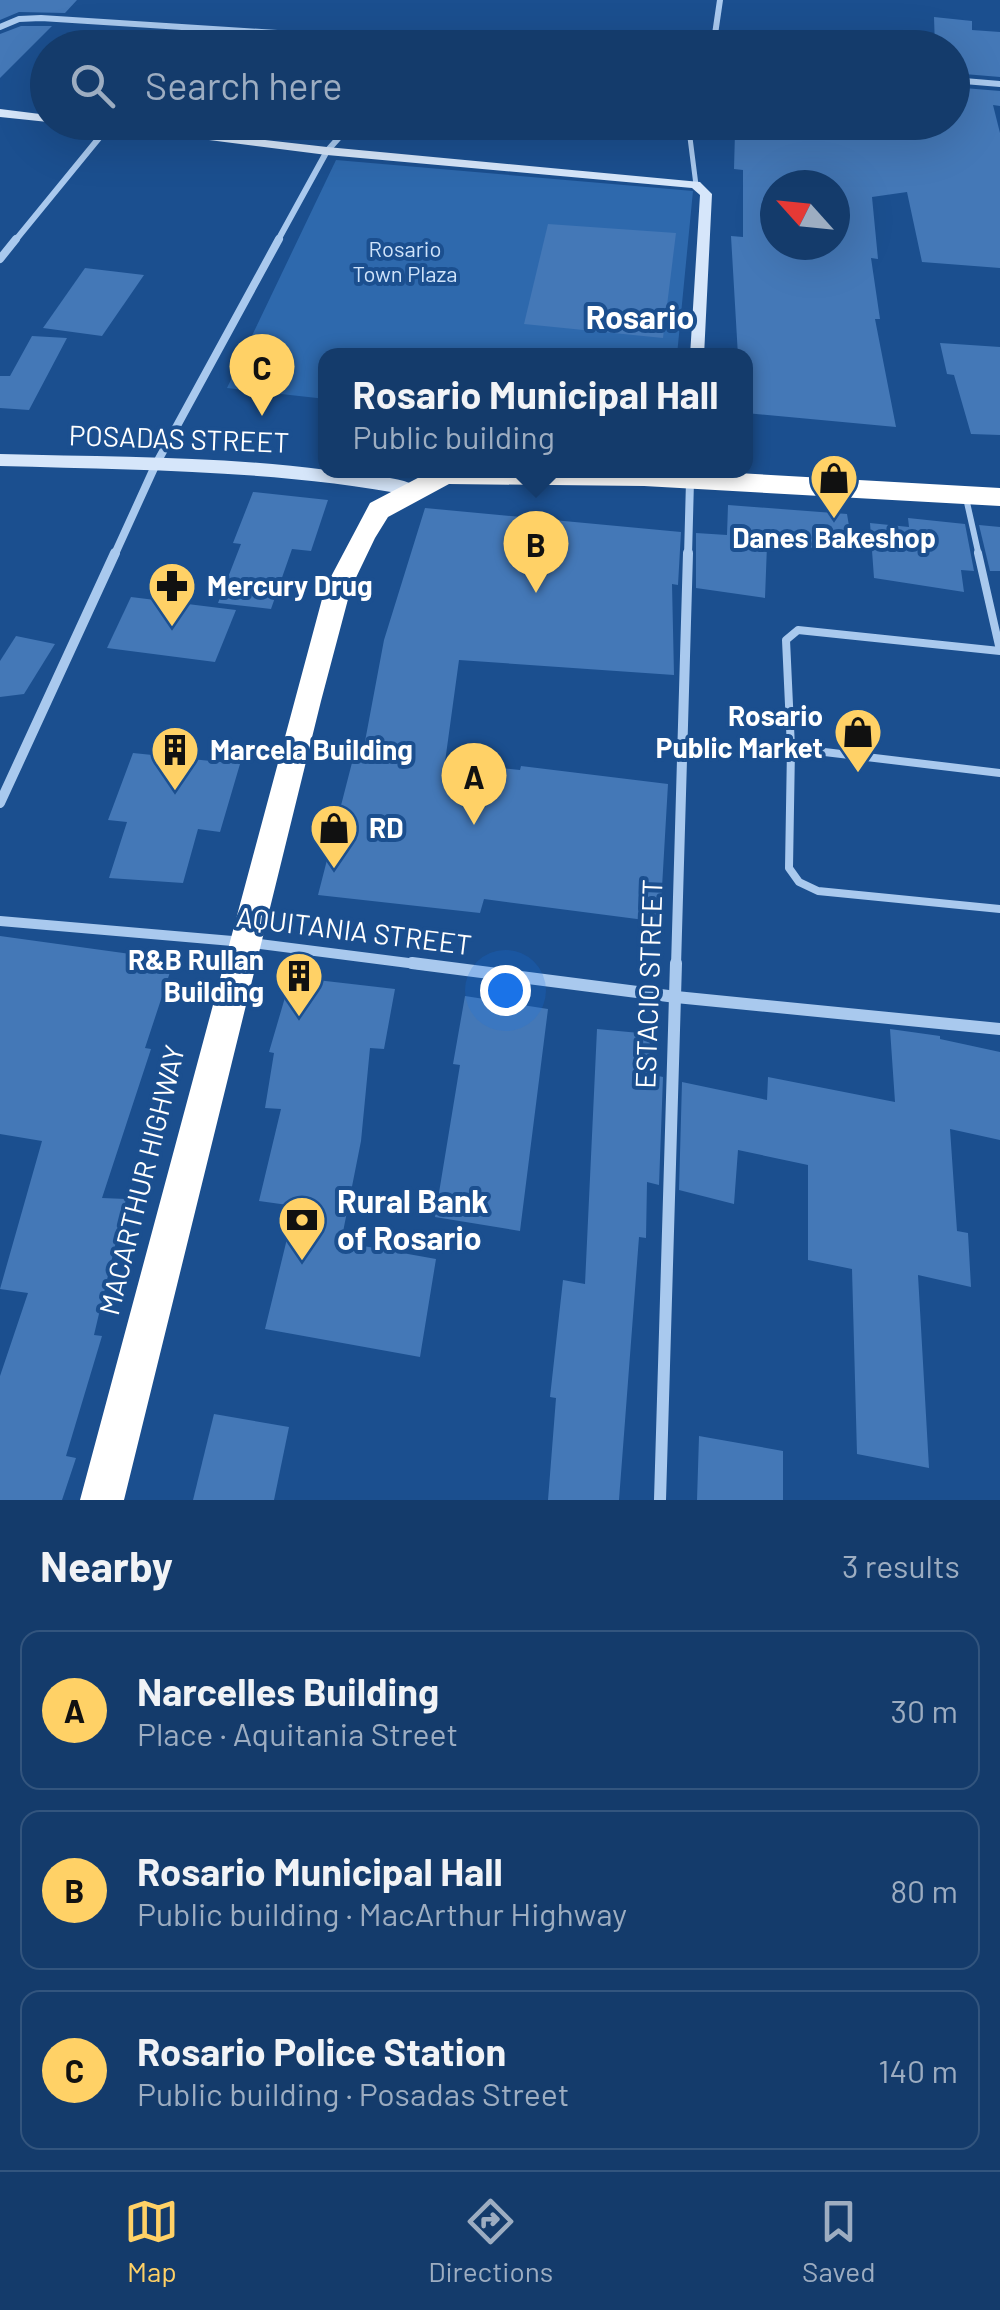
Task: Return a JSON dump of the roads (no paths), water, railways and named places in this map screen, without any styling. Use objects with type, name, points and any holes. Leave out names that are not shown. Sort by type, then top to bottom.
[{"type":"highway","name":"MACARTHUR HIGHWAY","points":[[102,1500],[338,588],[379,510],[439,478]]},
{"type":"highway","name":"MACARTHUR HIGHWAY","points":[[722,478],[1000,498]]},
{"type":"main road","points":[[0,113],[30,117]]},
{"type":"main road","points":[[226,140],[696,184],[706,194],[697,348]]},
{"type":"main road","name":"POSADAS STREET","points":[[0,460],[318,473]]},
{"type":"main road","name":"POSADAS STREET","points":[[359,478],[414,490]]},
{"type":"street","points":[[716,30],[720,0]]},
{"type":"street","points":[[3,25],[41,18],[189,30]]},
{"type":"street","points":[[970,82],[1000,84]]},
{"type":"street","points":[[0,259],[97,140]]},
{"type":"street","points":[[0,803],[155,466],[326,151],[336,140]]},
{"type":"street","name":"ESTACIO STREET","points":[[660,1500],[691,478]]},
{"type":"street","name":"AQUITANIA STREET","points":[[0,921],[244,942],[676,997],[1000,1029]]},
{"type":"lane","points":[[690,140],[696,184]]},
{"type":"lane","points":[[966,494],[1000,650],[793,632],[786,640],[792,748],[789,868],[799,882],[818,890],[1000,910]]},
{"type":"lane","points":[[792,748],[1000,773]]},
{"type":"place","name":"Rosario Police Station","points":[[262,416]]},
{"type":"place","name":"Danes Bakeshop","points":[[834,520]]},
{"type":"place","name":"Rosario Municipal Hall","points":[[536,593]]},
{"type":"place","name":"Mercury Drug","points":[[172,628]]},
{"type":"place","name":"Rosario Public Market","points":[[858,774]]},
{"type":"place","name":"Marcela Building","points":[[175,792]]},
{"type":"place","name":"Narcelles Building","points":[[474,825]]},
{"type":"place","name":"RD","points":[[334,870]]},
{"type":"place","name":"R&B Rullan Building","points":[[299,1018]]},
{"type":"place","name":"Rural Bank of Rosario","points":[[302,1262]]},
{"type":"district","name":"Rosario","points":[[640,318]]},
{"type":"park label","name":"Rosario Town Plaza","points":[[405,262]]}]
